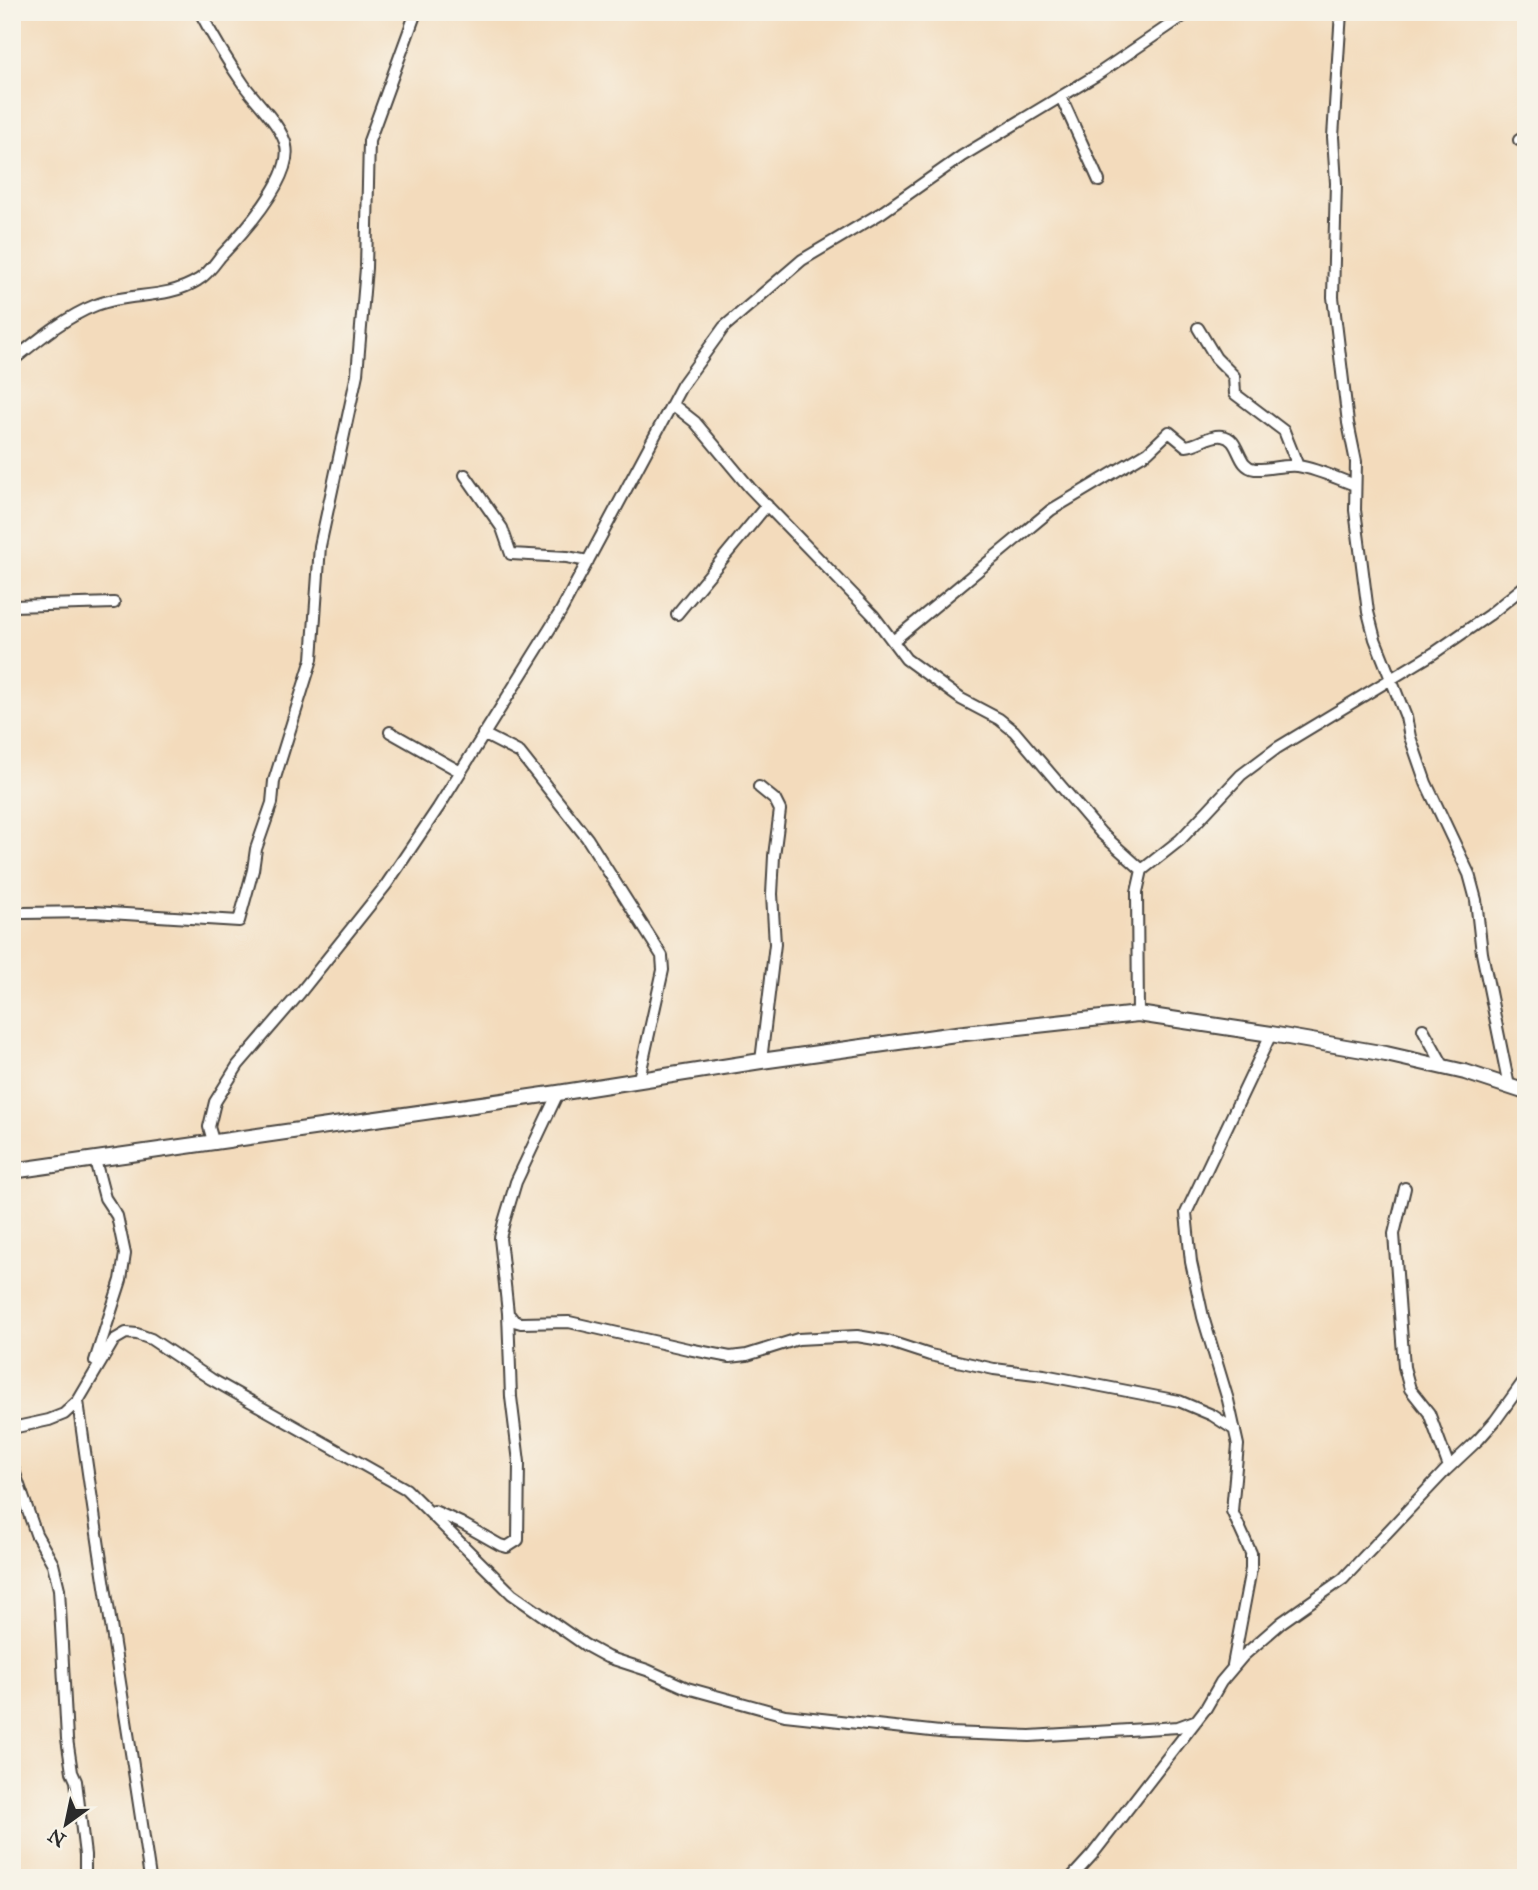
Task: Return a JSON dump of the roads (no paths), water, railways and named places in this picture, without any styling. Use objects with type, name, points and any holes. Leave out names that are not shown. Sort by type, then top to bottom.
[{"type":"street","points":[[12,361],[59,326],[97,305],[132,297],[171,293],[201,279],[244,233],[277,181],[286,162],[286,146],[278,128],[243,83],[200,12]]},
{"type":"street","points":[[12,909],[23,913],[93,912],[239,921],[256,849],[272,803],[274,781],[312,659],[320,546],[356,374],[366,268],[369,141],[415,12]]},
{"type":"street","points":[[214,1144],[209,1117],[238,1065],[300,993],[386,885],[438,808],[561,611],[682,385],[724,327],[803,260],[881,212],[962,156],[1061,97],[1189,12]]},
{"type":"street","points":[[1341,12],[1333,137],[1336,183],[1333,297],[1348,423],[1356,462],[1355,510],[1368,612],[1375,639],[1406,717],[1426,783],[1469,874],[1509,1086]]},
{"type":"street","points":[[1061,97],[1099,181]]},
{"type":"street","points":[[1198,328],[1212,354],[1234,376],[1235,394],[1284,431],[1298,466]]},
{"type":"street","points":[[672,404],[695,422],[767,505],[858,599],[906,659],[961,699],[999,719],[1014,731],[1101,833],[1142,870]]},
{"type":"street","points":[[893,640],[1051,510],[1148,452],[1168,432],[1186,446],[1219,435],[1227,437],[1234,442],[1244,463],[1255,469],[1298,466],[1355,485]]},
{"type":"street","points":[[465,475],[502,528],[511,554],[588,561]]},
{"type":"street","points":[[677,614],[767,505]]},
{"type":"street","points":[[1138,1014],[1137,892],[1142,870],[1180,840],[1241,775],[1277,748],[1390,680],[1489,615],[1526,585]]},
{"type":"street","points":[[12,606],[114,603]]},
{"type":"street","points":[[390,732],[459,771]]},
{"type":"street","points":[[483,734],[520,753],[587,838],[662,956],[663,970],[639,1079]]},
{"type":"street","points":[[759,787],[775,800],[780,810],[772,894],[775,944],[761,1061]]},
{"type":"street","points":[[12,1171],[214,1144],[761,1061],[956,1034],[1138,1014],[1271,1034],[1444,1067],[1526,1092]]},
{"type":"street","points":[[1423,1029],[1444,1067]]},
{"type":"street","points":[[1232,1668],[1251,1569],[1251,1553],[1232,1511],[1238,1445],[1228,1399],[1203,1317],[1191,1262],[1186,1213],[1271,1034]]},
{"type":"street","points":[[427,1508],[500,1545],[507,1547],[518,1540],[519,1462],[510,1397],[508,1313],[500,1238],[516,1182],[558,1093]]},
{"type":"street","points":[[89,1380],[121,1280],[125,1254],[117,1216],[106,1198],[95,1160]]},
{"type":"street","points":[[1405,1188],[1394,1234],[1404,1367],[1410,1389],[1429,1413],[1449,1466]]},
{"type":"street","points":[[508,1313],[514,1321],[521,1323],[569,1322],[730,1357],[747,1356],[798,1339],[857,1336],[877,1339],[930,1355],[982,1366],[1080,1381],[1179,1401],[1212,1415],[1235,1430]]},
{"type":"street","points":[[105,1329],[118,1336]]},
{"type":"street","points":[[12,1428],[64,1414],[78,1401],[105,1353],[118,1336],[126,1333],[137,1334],[151,1339],[211,1379],[406,1489],[512,1594],[584,1645],[607,1657],[647,1670],[687,1688],[785,1715],[949,1733],[1016,1736],[1178,1727],[1197,1720]]},
{"type":"street","points":[[1071,1878],[1197,1720],[1232,1668],[1261,1639],[1343,1579],[1495,1421],[1526,1378]]},
{"type":"street","points":[[78,1401],[90,1500],[107,1592],[150,1878]]},
{"type":"street","points":[[12,1465],[36,1534],[52,1564],[60,1589],[68,1739],[72,1772],[76,1781],[85,1855],[85,1878]]}]
